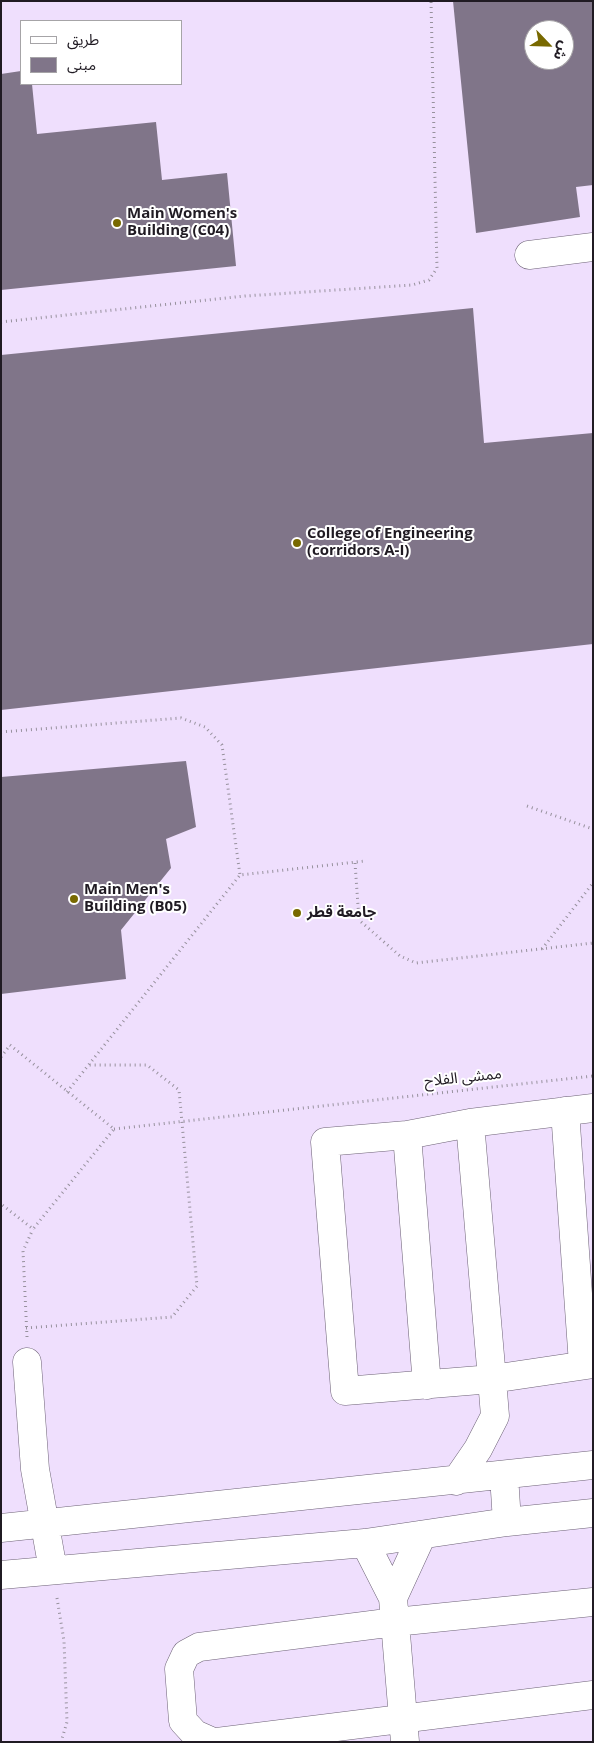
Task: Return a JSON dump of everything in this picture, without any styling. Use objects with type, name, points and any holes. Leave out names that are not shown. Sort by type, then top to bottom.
[{"type":"street","points":[[528,255],[593,247]]},
{"type":"street","points":[[565,1111],[588,1364],[492,1379],[345,1391],[325,1142],[407,1135],[470,1124],[565,1111],[593,1108]]},
{"type":"street","points":[[456,1481],[478,1449],[496,1416],[470,1124]]},
{"type":"street","points":[[407,1135],[427,1384]]},
{"type":"street","points":[[28,1362],[35,1469],[53,1570]]},
{"type":"street","points":[[1,1528],[593,1465]]},
{"type":"street","points":[[504,1475],[507,1522]]},
{"type":"street","points":[[1,1575],[365,1543],[507,1522],[593,1513]]},
{"type":"street","points":[[394,1610],[422,1535]]},
{"type":"street","points":[[365,1543],[394,1610],[405,1730]]},
{"type":"street","points":[[212,1742],[195,1734],[183,1721],[179,1669],[186,1654],[199,1647],[394,1610],[593,1602]]},
{"type":"street","points":[[217,1742],[405,1730],[593,1695],[593,1699]]},
{"type":"path","points":[[1,322],[245,296],[412,285],[429,280],[438,268],[430,1]]},
{"type":"path","points":[[1,732],[181,718],[205,727],[222,745],[240,875]]},
{"type":"path","points":[[527,806],[593,829]]},
{"type":"path","points":[[67,1092],[240,875],[365,861]]},
{"type":"path","points":[[355,862],[360,920],[400,956],[416,963],[593,943]]},
{"type":"path","points":[[542,950],[593,884]]},
{"type":"path","points":[[1,1056],[10,1046],[114,1129],[33,1229],[24,1251],[28,1362]]},
{"type":"path","points":[[26,1328],[172,1316],[197,1286],[179,1090],[147,1065],[89,1065]]},
{"type":"path","name":"ممشى الفلاح","points":[[114,1129],[338,1106],[340,1103],[593,1076]]},
{"type":"path","points":[[1,1204],[33,1229]]},
{"type":"path","points":[[53,1570],[64,1641],[67,1722],[61,1742]]},
{"type":"shaded area","name":"جامعة قطر","points":[[1,1],[593,1],[593,1742],[1,1742]]},
{"type":"building","points":[[453,1],[593,1],[593,185],[576,187],[580,217],[476,233]]},
{"type":"building","name":"Main Women's Building (C04)","points":[[20,71],[20,85],[32,85],[37,134],[156,122],[162,180],[227,173],[236,266],[1,290],[1,74]]},
{"type":"building","name":"College of Engineering (corridors A-I)","points":[[473,308],[484,443],[593,433],[593,644],[1,710],[1,355]]},
{"type":"building","name":"Main Men's Building (B05)","points":[[186,761],[196,827],[166,839],[171,868],[121,930],[126,979],[1,994],[1,777]]},
{"type":"place","name":"Main Women's Building (C04)","points":[[117,223]]},
{"type":"place","name":"College of Engineering (corridors A-I)","points":[[297,543]]},
{"type":"place","name":"Main Men's Building (B05)","points":[[74,899]]},
{"type":"place","name":"جامعة قطر","points":[[297,913]]}]
